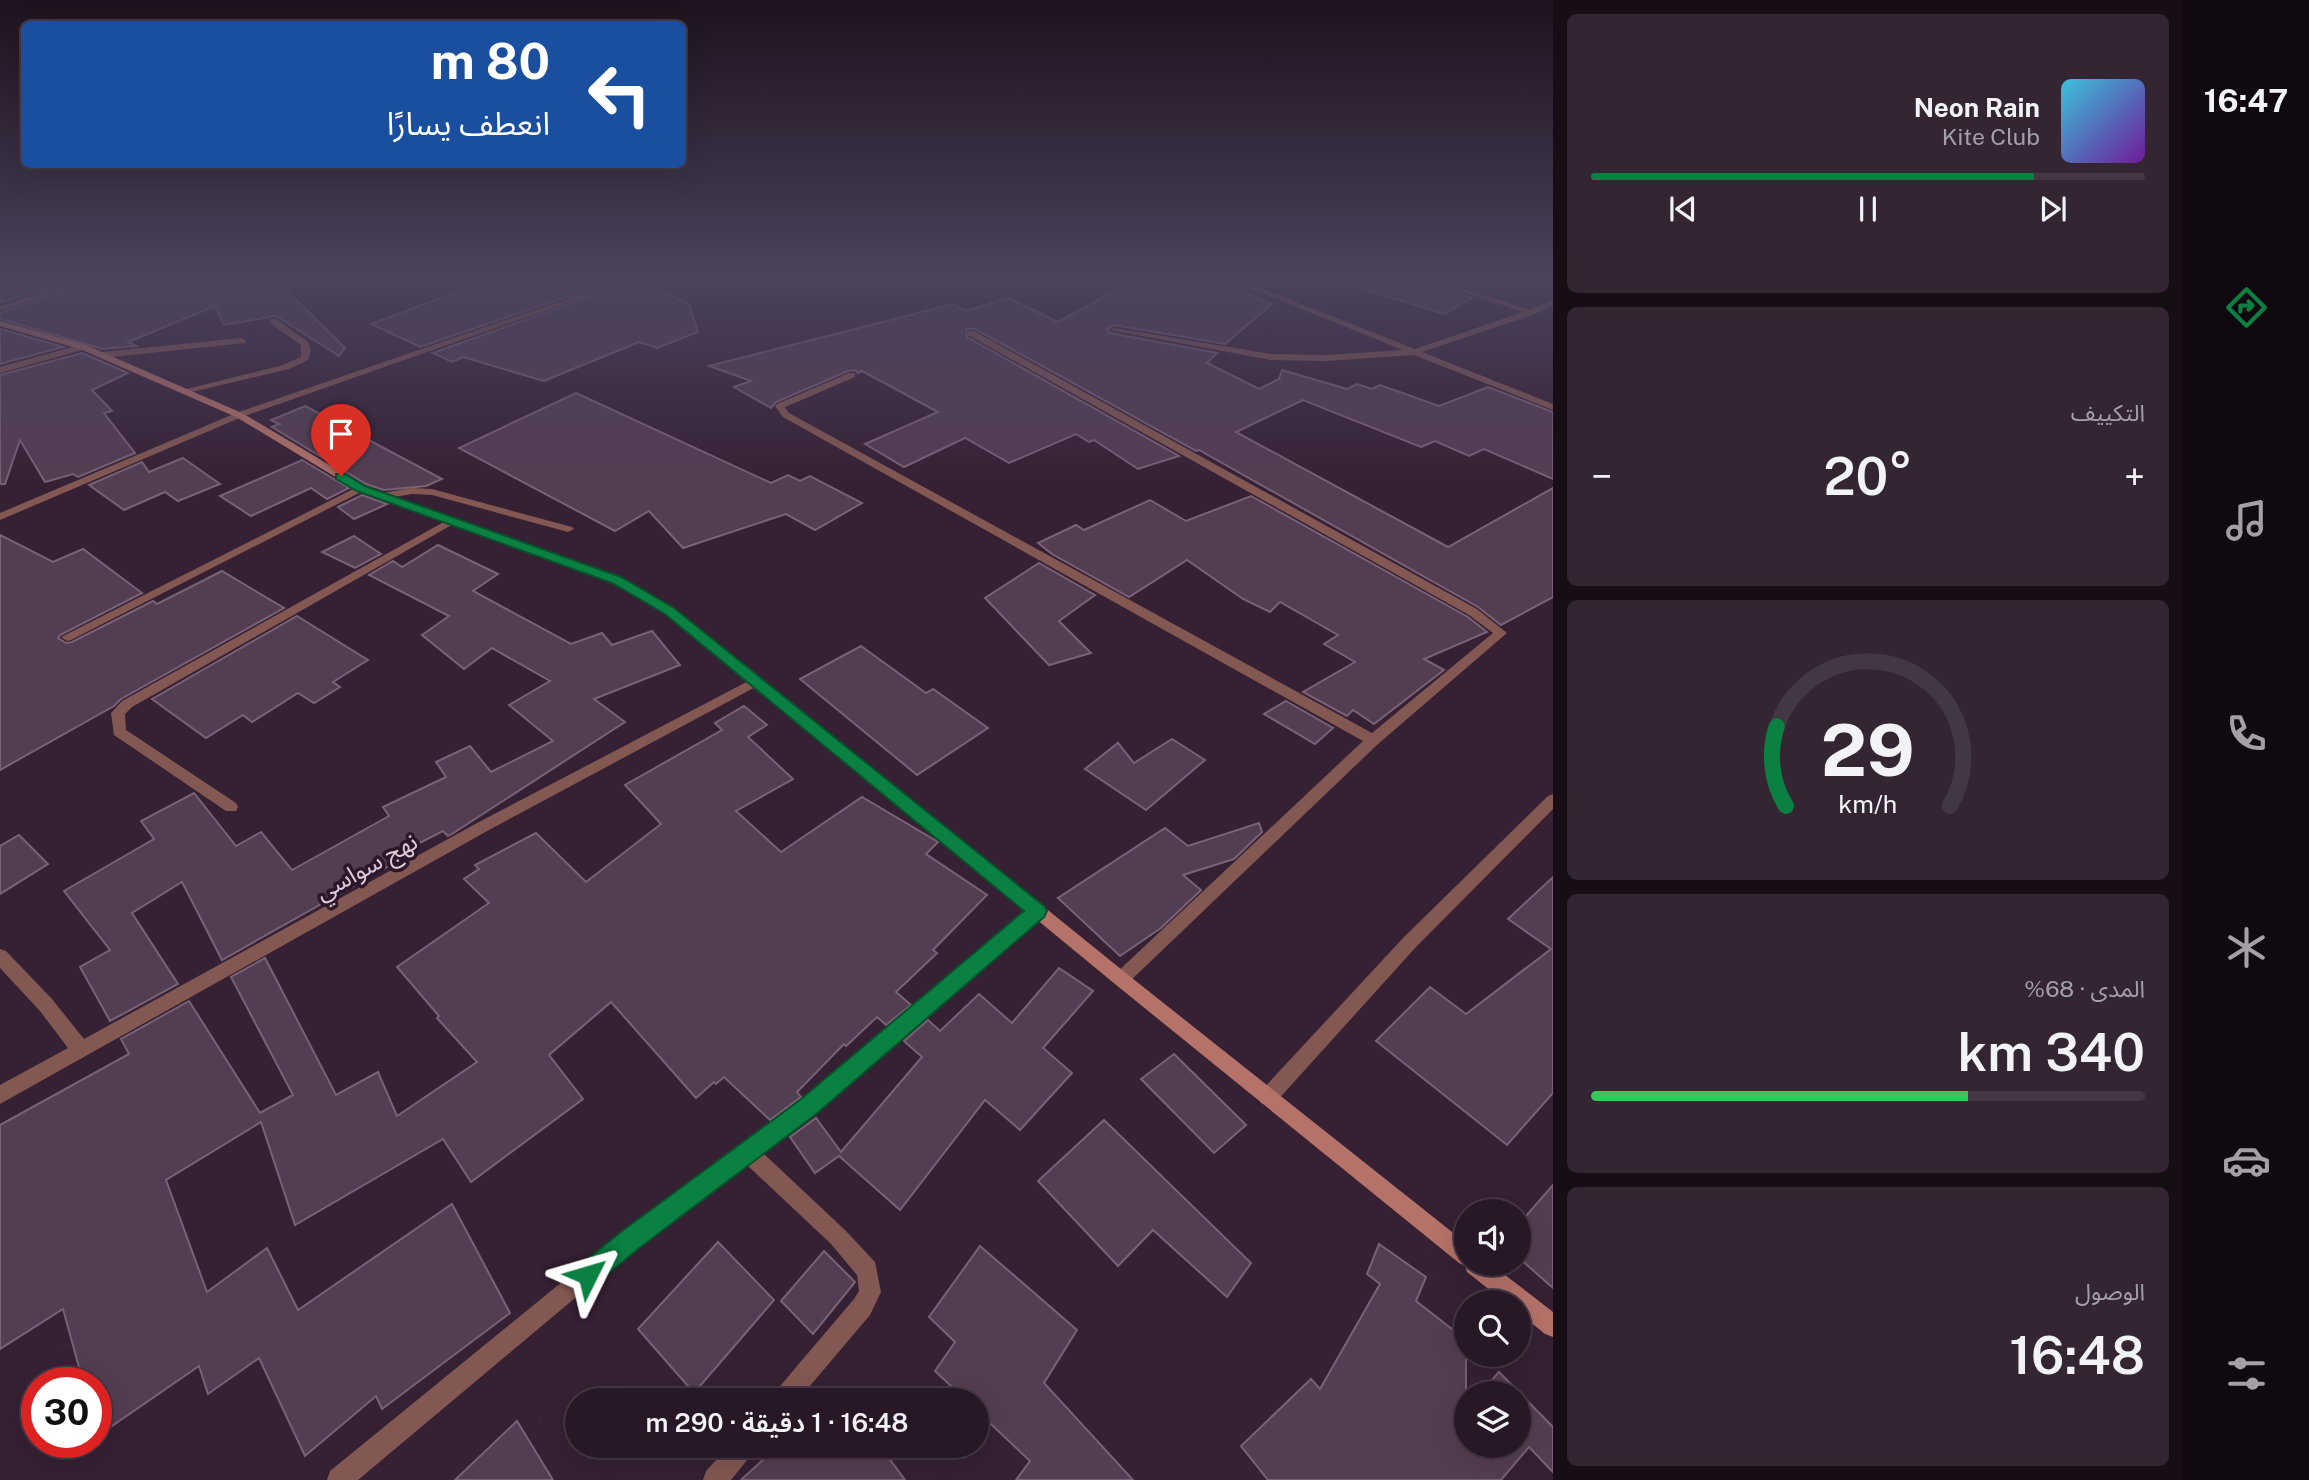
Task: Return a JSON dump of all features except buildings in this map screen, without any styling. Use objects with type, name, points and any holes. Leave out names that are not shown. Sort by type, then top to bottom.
[{"type":"street","points":[[0,370],[76,349]]},
{"type":"street","points":[[88,349],[239,415],[361,488],[617,580],[670,611],[1454,1246]]},
{"type":"street","points":[[102,355],[161,349]]},
{"type":"street","points":[[186,392],[286,367],[305,358],[307,349]]},
{"type":"street","points":[[0,517],[239,415],[429,349]]},
{"type":"street","points":[[1002,349],[1473,612],[1501,632],[1373,740],[1121,979]]},
{"type":"street","points":[[1225,349],[1271,357],[1326,358],[1414,352],[1423,349]]},
{"type":"street","points":[[1407,349],[1553,407]]},
{"type":"street","points":[[852,375],[780,406],[786,415],[1373,740]]},
{"type":"street","points":[[1539,401],[1553,395]]},
{"type":"street","points":[[67,637],[361,488]]},
{"type":"street","points":[[382,496],[412,491],[432,492],[568,530]]},
{"type":"street","points":[[231,807],[119,732],[118,713],[127,704],[451,521]]},
{"type":"street","name":"نهج سواسي","points":[[0,1095],[484,825],[756,681]]},
{"type":"street","points":[[1268,1097],[1410,942],[1553,800]]},
{"type":"street","points":[[340,1480],[629,1241],[808,1108],[1038,911]]},
{"type":"street","points":[[0,956],[46,1005],[81,1050]]},
{"type":"street","points":[[748,1153],[838,1237],[867,1270],[870,1293],[862,1307],[793,1388]]},
{"type":"street","points":[[1490,1276],[1553,1326]]},
{"type":"street","points":[[715,1480],[734,1458]]},
{"type":"route","points":[[341,476],[361,488],[617,580],[670,611],[1038,911],[808,1108],[629,1241],[588,1275]]}]
